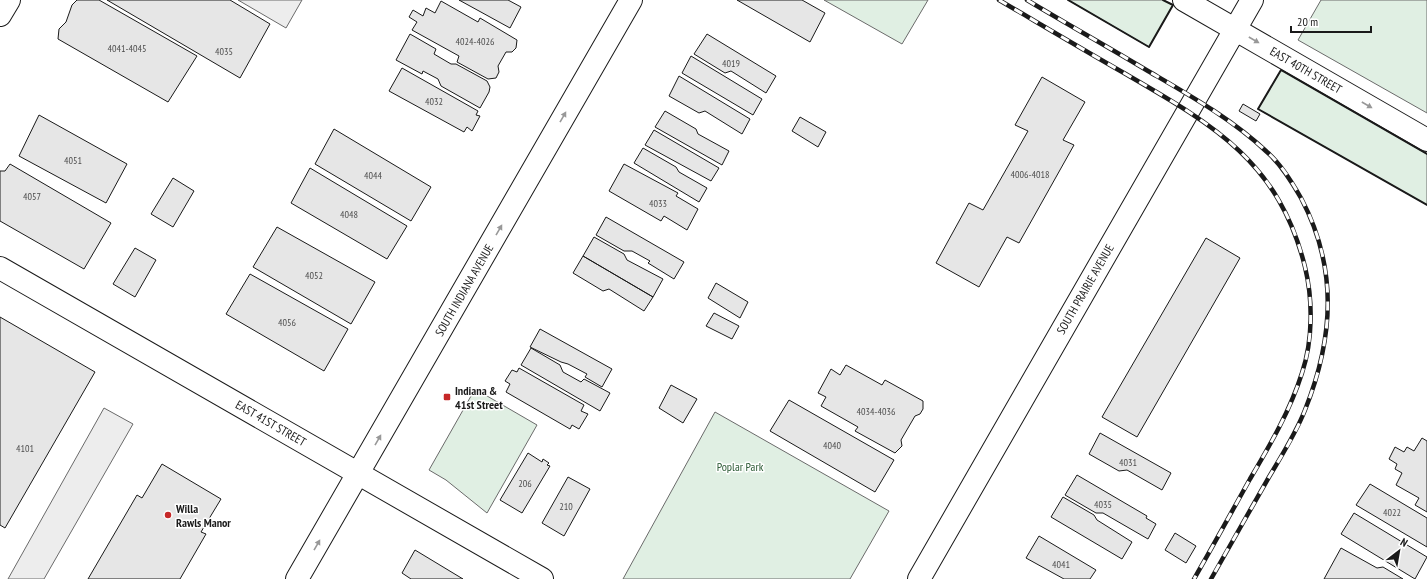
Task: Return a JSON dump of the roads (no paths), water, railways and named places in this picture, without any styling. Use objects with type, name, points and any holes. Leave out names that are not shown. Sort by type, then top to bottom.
[{"type":"street","points":[[0,15],[9,0]]},
{"type":"street","name":"SOUTH INDIANA AVENUE","points":[[298,579],[631,0]]},
{"type":"street","name":"EAST 40TH STREET","points":[[1184,0],[1427,140]]},
{"type":"street","name":"SOUTH PRAIRIE AVENUE","points":[[919,579],[1252,0]]},
{"type":"street","name":"EAST 41ST STREET","points":[[0,268],[542,579]]},
{"type":"railway","points":[[999,0],[1186,110],[1213,129],[1238,149],[1260,172],[1278,199],[1293,230],[1308,280],[1311,320],[1306,360],[1292,401],[1279,428],[1194,579]]},
{"type":"railway","points":[[1027,0],[1194,98],[1225,118],[1254,140],[1277,162],[1286,174],[1301,198],[1313,224],[1321,250],[1326,277],[1328,303],[1322,356],[1315,383],[1293,436],[1211,579]]},
{"type":"place","name":"Indiana & 41st Street","points":[[447,397]]},
{"type":"place","name":"Willa Rawls Manor","points":[[168,515]]},
{"type":"park label","name":"Poplar Park","points":[[740,466]]}]
